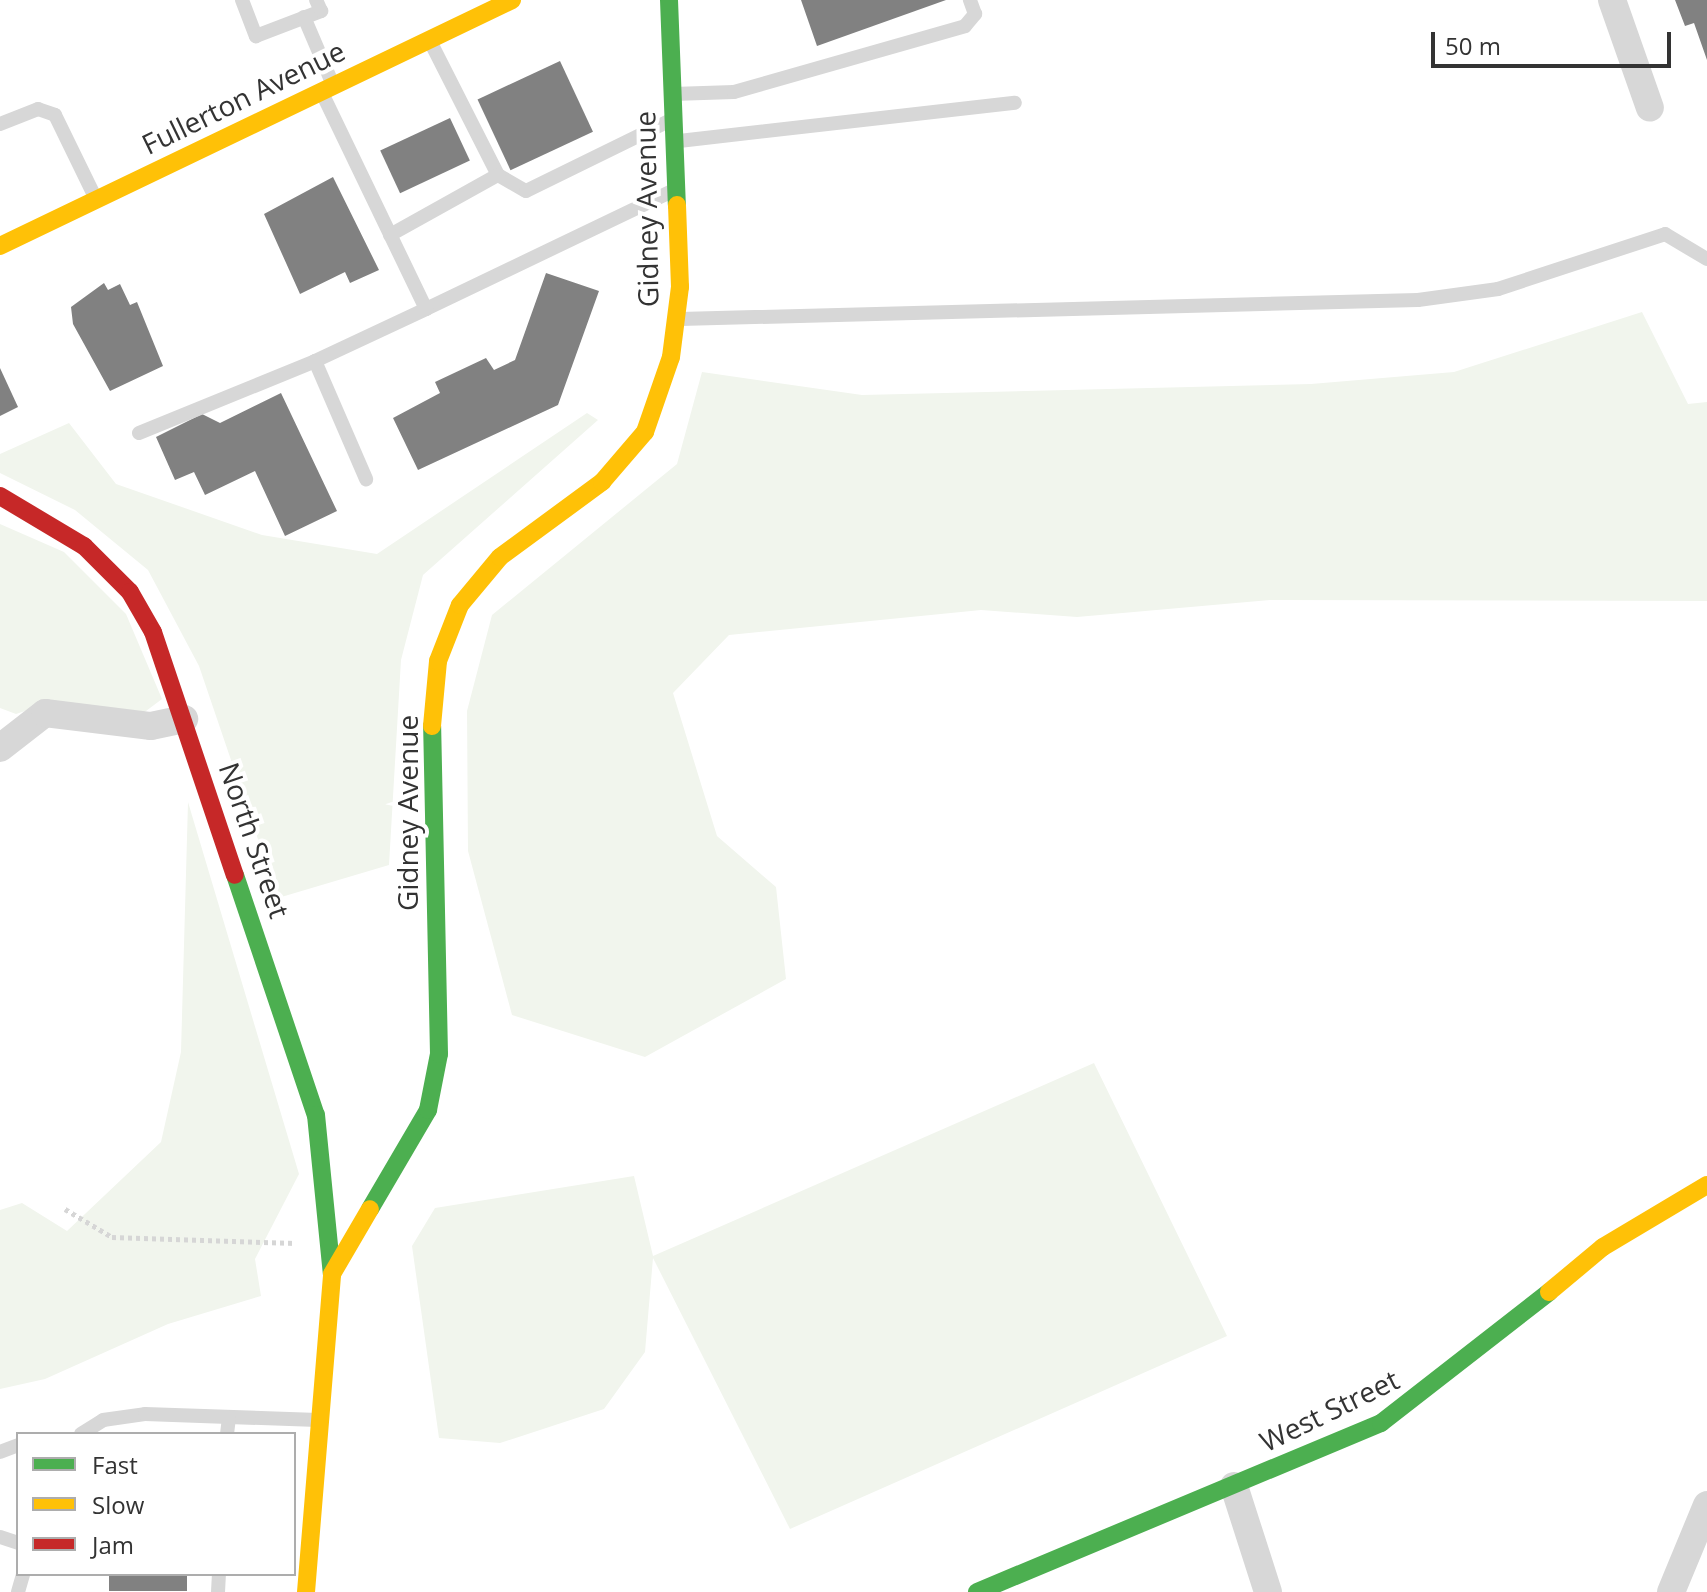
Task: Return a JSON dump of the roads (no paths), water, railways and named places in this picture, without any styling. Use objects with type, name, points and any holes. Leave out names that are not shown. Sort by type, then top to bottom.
[{"type":"street","name":"Fullerton Avenue","points":[[0,246],[512,0]]},
{"type":"street","name":"Gidney Avenue","points":[[306,1592],[332,1274],[428,1110],[439,1054],[429,759],[438,661],[460,605],[500,557],[602,482],[645,432],[676,319],[678,188],[672,119],[669,0]]},
{"type":"street","points":[[1612,0],[1650,108]]},
{"type":"street","name":"North Street","points":[[0,496],[84,546],[130,592],[153,632],[316,1115],[332,1274]]},
{"type":"street","points":[[0,748],[45,713],[151,726],[184,719]]},
{"type":"street","name":"West Street","points":[[977,1592],[1381,1423],[1436,1387],[1603,1247],[1707,1185]]},
{"type":"street","points":[[1234,1486],[1268,1592]]},
{"type":"street","points":[[1671,1592],[1707,1505]]},
{"type":"lane","points":[[242,0],[256,36],[321,11],[316,0]]},
{"type":"lane","points":[[673,94],[734,92],[965,26],[975,14],[970,0]]},
{"type":"lane","points":[[304,17],[327,88],[390,235],[426,309]]},
{"type":"lane","points":[[429,39],[498,175],[526,191],[672,119]]},
{"type":"lane","points":[[674,142],[1015,103]]},
{"type":"lane","points":[[0,124],[38,109],[55,115],[96,199]]},
{"type":"lane","points":[[390,235],[498,175]]},
{"type":"lane","points":[[139,433],[315,361],[678,188]]},
{"type":"lane","points":[[676,319],[1418,300],[1498,289],[1665,234],[1707,259]]},
{"type":"lane","points":[[315,361],[366,479]]},
{"type":"lane","points":[[84,1432],[103,1420],[145,1414],[318,1420]]},
{"type":"lane","points":[[227,1432],[229,1417]]}]
